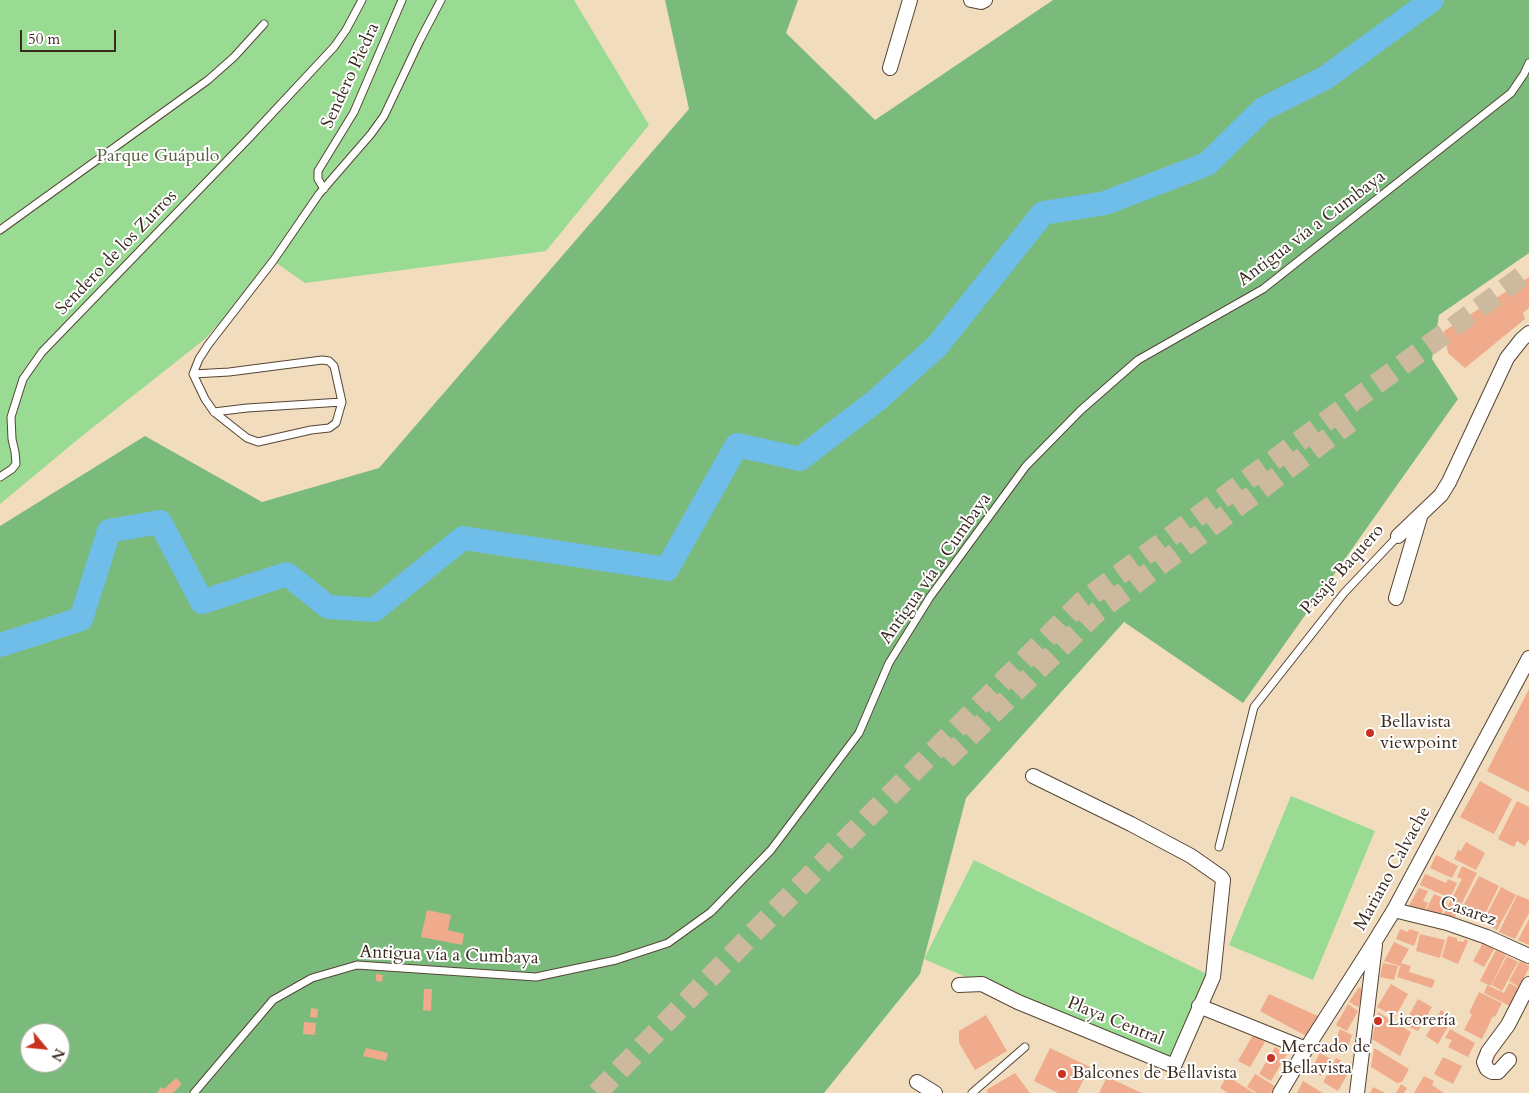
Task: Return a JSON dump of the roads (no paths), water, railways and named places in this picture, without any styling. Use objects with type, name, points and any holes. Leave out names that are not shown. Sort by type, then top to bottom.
[{"type":"street","points":[[890,68],[910,0]]},
{"type":"street","points":[[971,0],[981,2],[985,0]]},
{"type":"street","name":"Pasaje Baquero","points":[[1398,536],[1441,495],[1449,482],[1507,358],[1529,333]]},
{"type":"street","points":[[1396,598],[1421,514]]},
{"type":"street","name":"Mariano Calvache","points":[[1280,1093],[1394,910],[1529,658]]},
{"type":"street","points":[[1033,776],[1131,824],[1214,870],[1222,878],[1213,977],[1199,1006],[1306,1049]]},
{"type":"street","name":"Casarez","points":[[1394,910],[1447,923],[1529,956]]},
{"type":"street","points":[[1357,1093],[1375,941]]},
{"type":"street","name":"Playa Central","points":[[959,985],[982,984],[1018,1002],[1174,1066],[1199,1006]]},
{"type":"street","points":[[1510,1060],[1498,1072],[1492,1072],[1487,1069],[1484,1062],[1488,1052],[1508,1025],[1529,984]]},
{"type":"street","points":[[917,1082],[935,1093]]},
{"type":"lane","name":"Sendero de los Zurros","points":[[0,477],[16,464],[11,417],[23,379],[42,352],[251,136],[334,47],[346,30],[362,0]]},
{"type":"lane","name":"Sendero Piedra","points":[[324,189],[318,180],[318,171],[354,112],[402,0]]},
{"type":"lane","points":[[193,374],[229,372],[322,360],[328,361],[334,366],[342,402],[336,424],[329,428],[311,430],[258,442],[247,438],[214,412],[205,399],[193,374],[199,359],[208,345],[274,260],[324,189],[384,116],[441,0]]},
{"type":"lane","points":[[0,230],[208,80],[234,57],[264,24]]},
{"type":"lane","name":"Antigua vía a Cumbaya","points":[[194,1093],[273,1000],[312,978],[357,965],[536,977],[616,960],[668,944],[710,912],[771,850],[859,733],[889,663],[930,597],[1026,466],[1081,410],[1138,360],[1263,289],[1510,93],[1524,74],[1529,63]]},
{"type":"lane","points":[[214,412],[342,402]]},
{"type":"lane","name":"Pasaje Baquero","points":[[1220,847],[1254,707],[1344,593],[1398,536]]},
{"type":"lane","points":[[972,1093],[1025,1047]]},
{"type":"waterway","points":[[0,645],[81,619],[109,531],[160,522],[202,602],[287,574],[328,607],[374,610],[463,538],[667,569],[737,445],[800,459],[877,400],[937,346],[1043,213],[1105,203],[1207,164],[1263,109],[1325,78],[1432,0]]},
{"type":"tunnel","points":[[597,1093],[1082,602],[1529,271]]},
{"type":"tunnel","points":[[946,759],[1097,612],[1350,422]]},
{"type":"place","name":"Bellavista viewpoint","points":[[1370,733]]},
{"type":"place","name":"Licorería","points":[[1378,1021]]},
{"type":"place","name":"Mercado de Bellavista","points":[[1271,1058]]},
{"type":"place","name":"Balcones de Bellavista","points":[[1062,1074]]},
{"type":"park label","name":"Parque Guápulo","points":[[158,157]]}]
